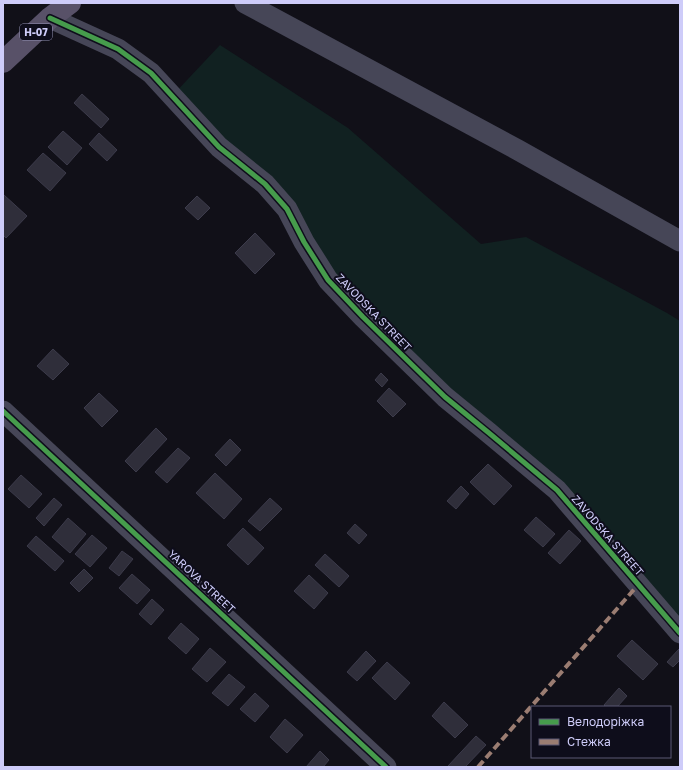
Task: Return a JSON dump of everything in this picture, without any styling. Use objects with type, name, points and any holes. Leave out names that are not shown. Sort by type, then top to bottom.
[{"type":"main road","name":"Н-07","points":[[3,62],[50,18],[70,3]]},
{"type":"street","points":[[245,3],[518,150],[680,241]]},
{"type":"street","name":"ZAVODSKA STREET","points":[[50,18],[118,49],[151,73],[219,147],[265,184],[287,209],[304,242],[328,280],[363,317],[445,397],[557,490],[680,633]]},
{"type":"street","name":"YAROVA STREET","points":[[3,411],[386,767]]},
{"type":"shaded area","points":[[220,45],[348,128],[481,244],[526,237],[680,321],[680,633],[304,242],[172,96]]},
{"type":"building","points":[[82,94],[109,119],[101,128],[74,103]]},
{"type":"building","points":[[63,131],[82,148],[67,165],[48,147]]},
{"type":"building","points":[[99,133],[117,150],[107,161],[89,144]]},
{"type":"building","points":[[43,153],[66,173],[50,191],[27,170]]},
{"type":"building","points":[[4,195],[27,216],[6,238],[3,235]]},
{"type":"building","points":[[197,196],[210,208],[198,220],[185,208]]},
{"type":"building","points":[[255,233],[275,254],[255,274],[235,253]]},
{"type":"building","points":[[53,349],[69,364],[53,380],[37,366]]},
{"type":"building","points":[[381,373],[388,380],[382,387],[375,380]]},
{"type":"building","points":[[389,388],[406,404],[393,417],[377,401]]},
{"type":"building","points":[[99,393],[118,411],[102,427],[84,408]]},
{"type":"building","points":[[156,428],[167,439],[136,472],[125,461]]},
{"type":"building","points":[[230,439],[241,450],[226,466],[215,455]]},
{"type":"building","points":[[178,448],[190,458],[167,483],[155,472]]},
{"type":"building","points":[[488,464],[512,486],[494,505],[470,482]]},
{"type":"building","points":[[215,473],[242,499],[224,519],[196,493]]},
{"type":"building","points":[[21,475],[42,494],[29,508],[8,489]]},
{"type":"building","points":[[461,486],[469,494],[456,509],[447,501]]},
{"type":"building","points":[[54,498],[62,505],[44,526],[36,518]]},
{"type":"building","points":[[270,498],[282,509],[260,531],[248,521]]},
{"type":"building","points":[[536,517],[555,534],[543,547],[524,530]]},
{"type":"building","points":[[68,518],[86,534],[70,553],[52,537]]},
{"type":"building","points":[[355,524],[367,535],[359,544],[347,533]]},
{"type":"building","points":[[243,528],[264,548],[248,565],[227,545]]},
{"type":"building","points":[[569,530],[581,541],[560,564],[548,553]]},
{"type":"building","points":[[92,535],[107,548],[90,567],[75,554]]},
{"type":"building","points":[[36,536],[64,561],[55,571],[27,546]]},
{"type":"building","points":[[122,551],[133,559],[119,576],[109,568]]},
{"type":"building","points":[[325,554],[349,576],[339,587],[315,565]]},
{"type":"building","points":[[84,569],[93,578],[79,592],[70,583]]},
{"type":"building","points":[[132,574],[150,590],[137,604],[119,588]]},
{"type":"building","points":[[309,575],[328,593],[314,609],[294,591]]},
{"type":"building","points":[[152,599],[164,610],[151,625],[139,614]]},
{"type":"building","points":[[181,623],[199,639],[186,654],[168,638]]},
{"type":"building","points":[[632,640],[658,664],[643,680],[617,656]]},
{"type":"building","points":[[210,648],[226,662],[207,682],[192,669]]},
{"type":"building","points":[[679,649],[680,660],[673,667],[667,662]]},
{"type":"building","points":[[366,651],[376,661],[357,681],[347,672]]},
{"type":"building","points":[[387,662],[410,683],[395,700],[372,678]]},
{"type":"building","points":[[229,674],[245,687],[228,706],[212,693]]},
{"type":"building","points":[[619,688],[627,696],[618,706],[604,705]]},
{"type":"building","points":[[255,693],[269,706],[255,722],[240,709]]},
{"type":"building","points":[[444,702],[468,725],[455,738],[432,716]]},
{"type":"building","points":[[285,719],[303,735],[287,753],[270,737]]},
{"type":"building","points":[[476,736],[486,745],[465,767],[449,767],[448,766]]},
{"type":"building","points":[[320,751],[329,760],[323,767],[306,767]]},
{"type":"marked path","points":[[532,706],[638,585]]},
{"type":"marked path","points":[[478,767],[531,707]]},
{"type":"cycle path","points":[[50,18],[118,49],[151,73],[219,147],[265,184],[287,209],[304,242],[328,280],[363,317],[445,397],[557,490],[680,633]]},
{"type":"cycle path","points":[[3,411],[386,767]]}]
